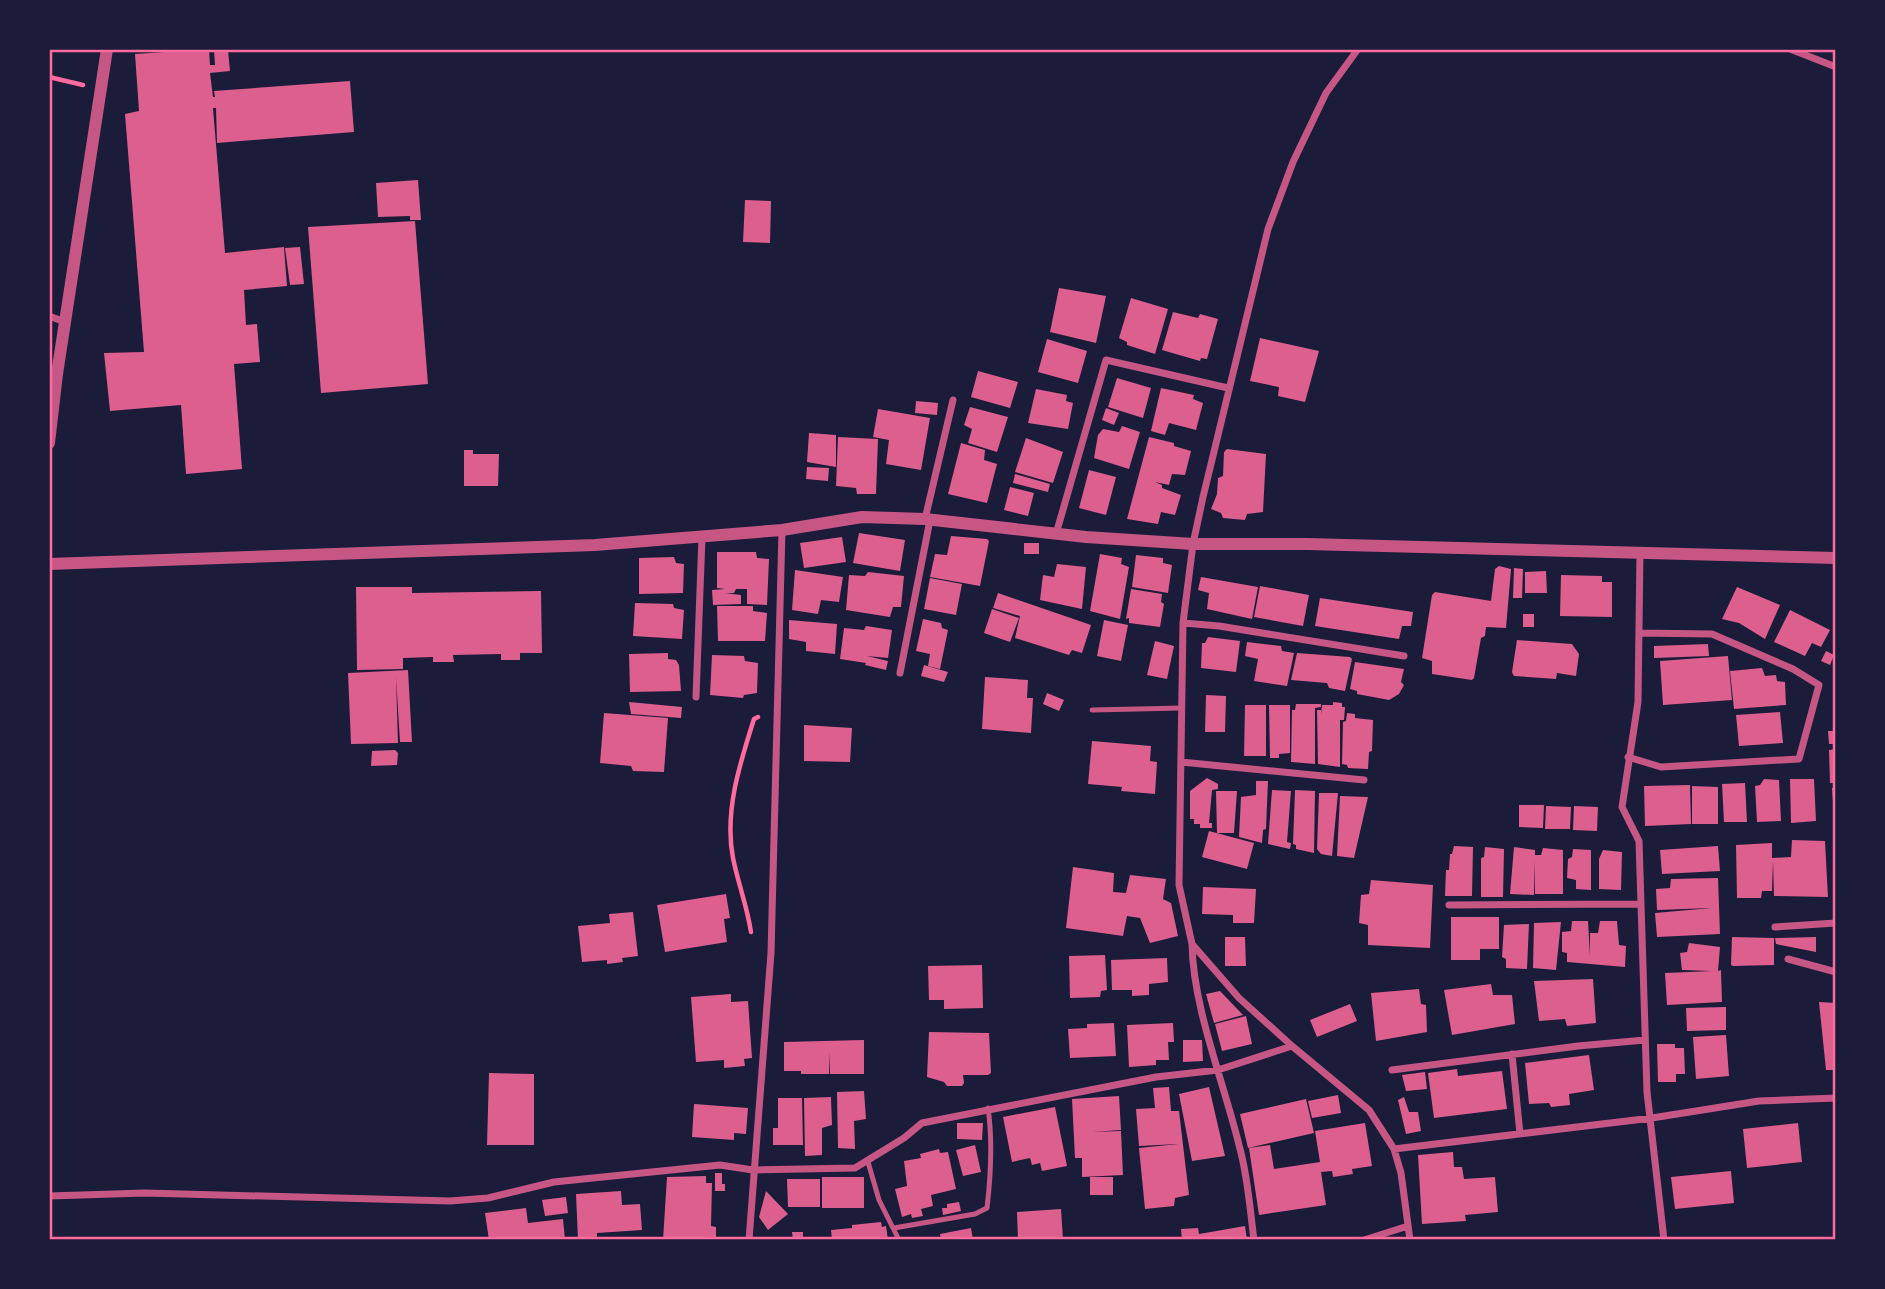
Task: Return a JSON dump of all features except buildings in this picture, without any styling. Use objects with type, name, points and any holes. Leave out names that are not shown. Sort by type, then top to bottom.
[{"type":"street","points":[[50,434],[107,49]]},
{"type":"street","points":[[1254,1240],[1241,1151],[1192,968],[1192,944],[1179,885],[1183,623],[1193,544],[1268,229],[1293,162],[1326,93],[1358,49]]},
{"type":"street","points":[[1790,49],[1836,67]]},
{"type":"street","points":[[49,316],[65,321]]},
{"type":"street","points":[[1056,534],[1106,359],[1228,388]]},
{"type":"street","points":[[900,673],[953,400]]},
{"type":"street","points":[[49,564],[595,545],[782,530],[862,517],[928,520],[1056,534],[1193,544],[1307,544],[1836,558]]},
{"type":"street","points":[[749,1240],[771,953],[782,530]]},
{"type":"street","points":[[696,697],[702,537]]},
{"type":"street","points":[[1640,552],[1638,702],[1622,807],[1639,841],[1647,1092],[1664,1240]]},
{"type":"street","points":[[1183,623],[1219,626],[1404,656]]},
{"type":"street","points":[[1628,757],[1661,767],[1799,759],[1819,685],[1793,669],[1712,634],[1639,633]]},
{"type":"street","points":[[1181,762],[1364,780]]},
{"type":"street","points":[[1449,905],[1640,904]]},
{"type":"street","points":[[1775,926],[1836,923]]},
{"type":"street","points":[[1192,944],[1239,998],[1369,1110],[1394,1149],[1401,1173],[1409,1240]]},
{"type":"street","points":[[1788,959],[1836,972]]},
{"type":"street","points":[[1392,1070],[1645,1040]]},
{"type":"street","points":[[49,1196],[145,1193],[450,1201],[488,1198],[554,1182],[720,1165],[753,1170],[855,1168],[868,1162],[922,1123],[1156,1077],[1218,1070],[1292,1046]]},
{"type":"street","points":[[1512,1054],[1520,1134]]},
{"type":"street","points":[[1394,1149],[1652,1118],[1759,1101],[1836,1098]]},
{"type":"street","points":[[1364,1240],[1408,1226]]},
{"type":"lane","points":[[1092,710],[1181,708]]},
{"type":"lane","points":[[894,1228],[975,1214],[987,1208],[992,1171],[988,1108]]},
{"type":"lane","points":[[868,1162],[878,1200],[899,1240]]},
{"type":"path","points":[[49,77],[100,89]]},
{"type":"path","points":[[753,944],[746,903],[733,859],[731,820],[741,762],[754,719],[778,707]]}]
